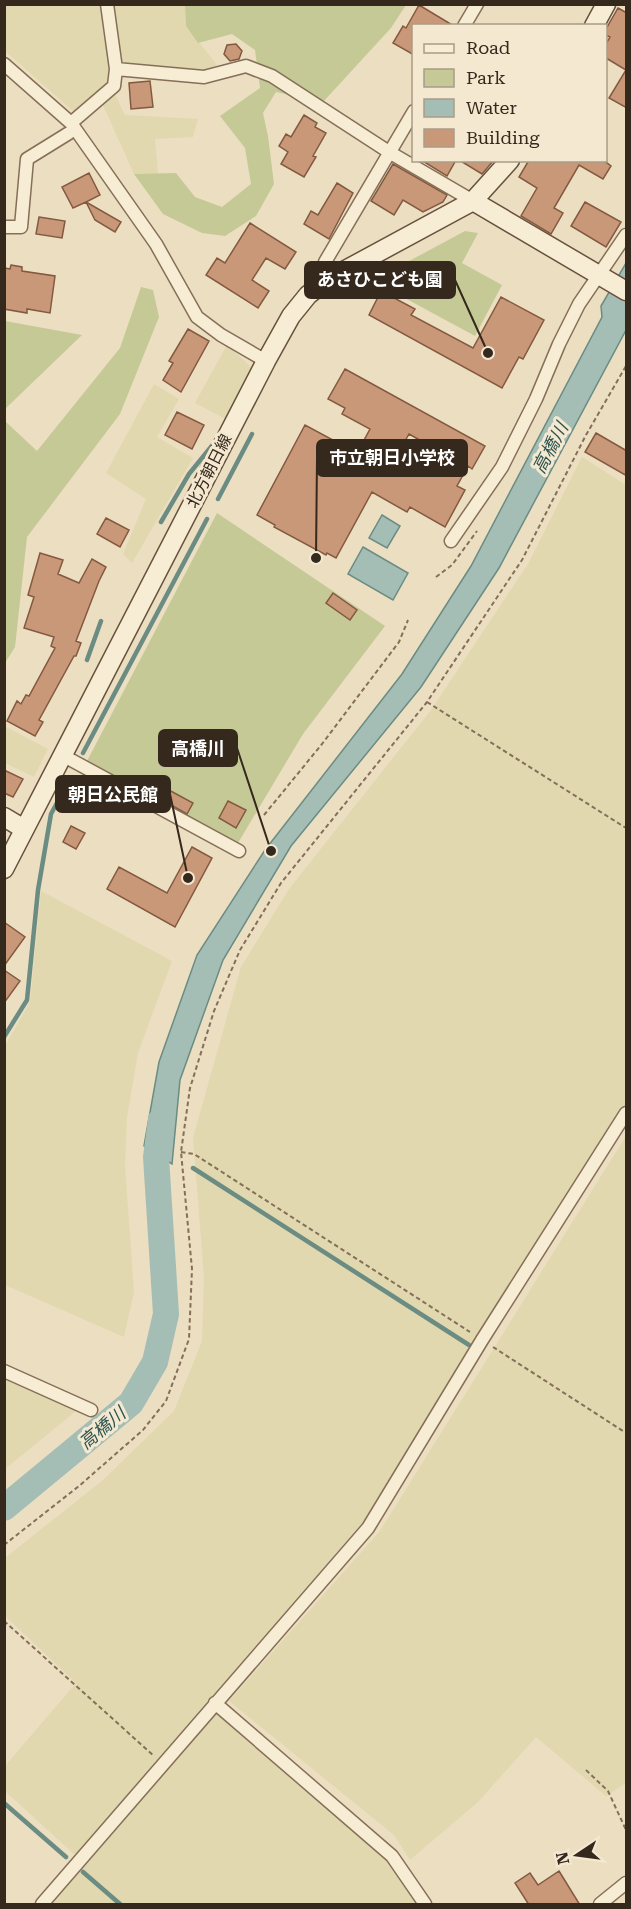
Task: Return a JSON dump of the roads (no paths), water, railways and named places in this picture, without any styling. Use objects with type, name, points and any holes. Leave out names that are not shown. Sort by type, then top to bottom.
[{"type":"main road","points":[[595,24],[606,4]]},
{"type":"main road","name":"北方朝日線","points":[[4,869],[291,316],[308,295],[327,280],[473,201],[508,162]]},
{"type":"main road","points":[[473,201],[627,291]]},
{"type":"main road","points":[[4,816],[24,829]]},
{"type":"street","points":[[4,227],[21,227],[27,159],[70,128],[114,86],[116,69],[107,4]]},
{"type":"street","points":[[465,24],[477,4]]},
{"type":"street","points":[[4,64],[70,128],[156,244],[197,318],[266,361]]},
{"type":"street","points":[[116,69],[204,77],[246,66],[272,76],[389,152],[473,201]]},
{"type":"street","points":[[327,280],[325,262],[412,114]]},
{"type":"street","points":[[451,541],[502,467],[579,304],[603,278],[627,235]]},
{"type":"street","points":[[62,754],[240,850]]},
{"type":"street","points":[[42,1905],[368,1528],[482,1340],[627,1113]]},
{"type":"street","points":[[4,1371],[91,1410]]},
{"type":"street","points":[[215,1703],[392,1856],[425,1905]]},
{"type":"street","points":[[600,1905],[627,1882]]},
{"type":"water","points":[[626,263],[626,330],[499,568],[421,687],[291,846],[223,960],[180,1080],[172,1164],[144,1146],[159,1062],[197,955],[265,850],[402,674],[471,566],[602,317],[601,306]]},
{"type":"water","points":[[382,515],[400,526],[387,548],[369,538]]},
{"type":"water","points":[[363,547],[408,573],[393,600],[348,574]]},
{"type":"waterway","points":[[218,499],[252,434]]},
{"type":"waterway","points":[[161,522],[189,474],[215,442]]},
{"type":"waterway","points":[[83,753],[207,519]]},
{"type":"waterway","points":[[87,660],[101,621]]},
{"type":"waterway","points":[[4,1037],[27,1000],[38,890],[51,814],[67,784]]},
{"type":"waterway","name":"高橋川","points":[[4,1508],[131,1403],[155,1362],[166,1314],[156,1157],[161,1120]]},
{"type":"waterway","points":[[193,1168],[469,1345]]},
{"type":"waterway","points":[[4,1803],[66,1857]]},
{"type":"waterway","points":[[83,1872],[120,1904]]},
{"type":"place","name":"あさひこども園","points":[[488,353]]},
{"type":"place","name":"市立朝日小学校","points":[[316,558]]},
{"type":"place","name":"高橋川","points":[[271,851]]},
{"type":"place","name":"朝日公民館","points":[[188,878]]}]
